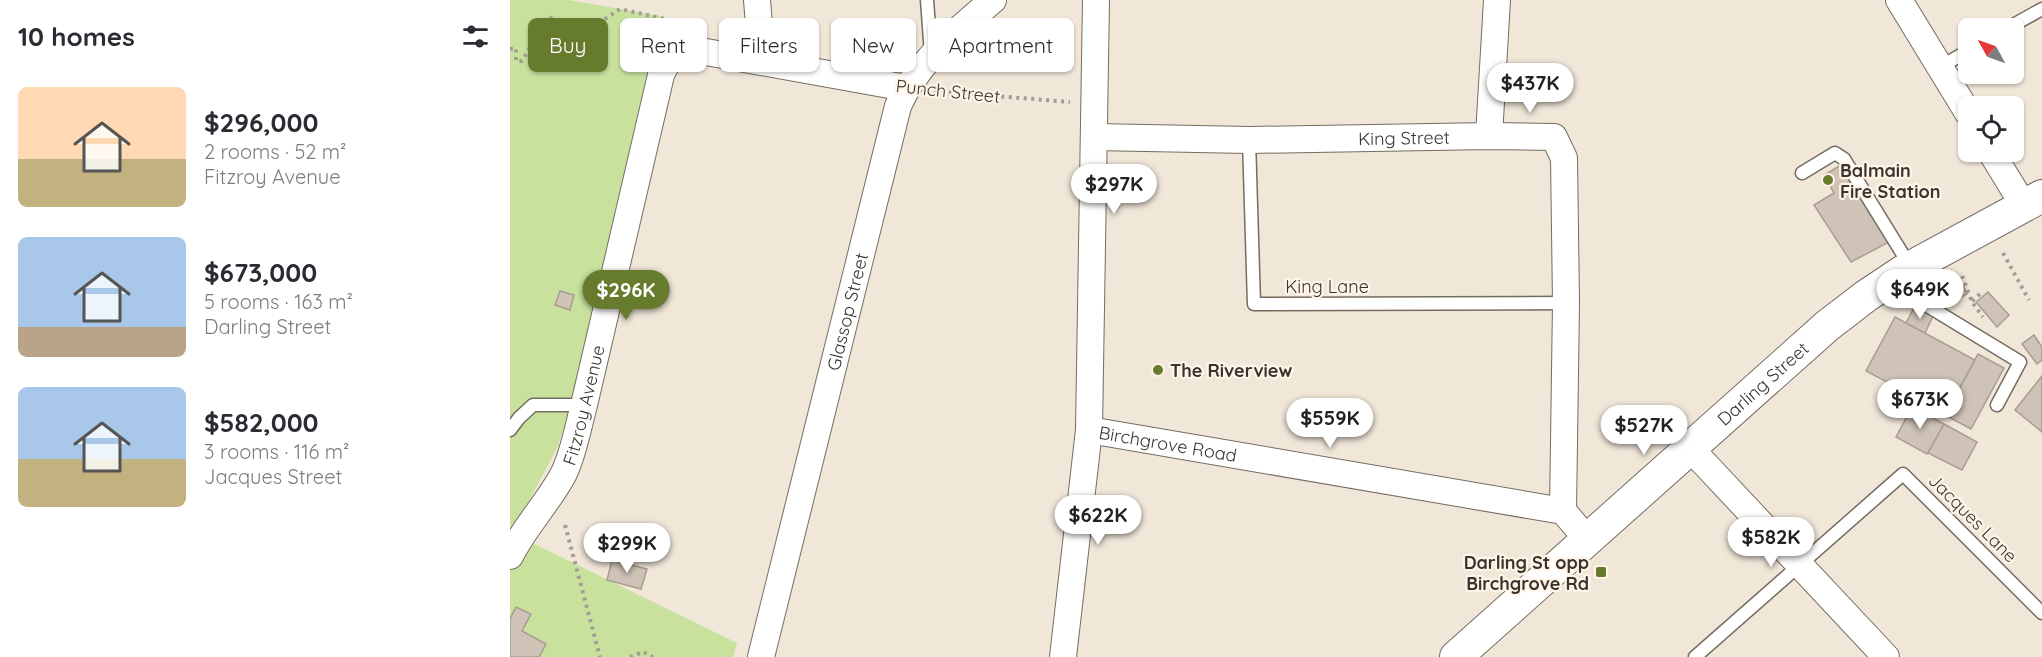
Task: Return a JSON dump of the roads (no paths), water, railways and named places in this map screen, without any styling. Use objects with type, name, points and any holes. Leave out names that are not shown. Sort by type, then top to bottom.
[{"type":"street","points":[[757,0],[758,18]]},
{"type":"street","name":"Glassop Street","points":[[973,18],[993,0]]},
{"type":"street","name":"Birchgrove Road","points":[[1096,0],[1089,430],[1563,511]]},
{"type":"street","points":[[1489,136],[1497,0]]},
{"type":"street","points":[[1899,0],[1958,97]]},
{"type":"street","name":"Glassop Street","points":[[761,657],[892,124],[906,88],[928,60]]},
{"type":"street","name":"Fitzroy Avenue","points":[[510,556],[525,528],[564,471],[584,405],[662,72]]},
{"type":"street","name":"Punch Street","points":[[819,72],[906,88]]},
{"type":"street","name":"King Street","points":[[1094,136],[1249,140],[1554,136],[1564,158],[1566,303],[1563,511]]},
{"type":"street","points":[[2000,162],[2033,201]]},
{"type":"street","name":"Darling Street","points":[[1455,657],[1827,326],[1866,296],[1906,270],[2033,201]]},
{"type":"street","points":[[1064,657],[1089,430]]},
{"type":"street","points":[[1690,448],[1887,657]]},
{"type":"street","points":[[1563,511],[1587,539]]},
{"type":"lane","points":[[927,0],[928,18]]},
{"type":"lane","points":[[2024,19],[2042,9]]},
{"type":"lane","points":[[1940,67],[1958,57]]},
{"type":"lane","name":"King Lane","points":[[1249,140],[1254,304],[1566,303]]},
{"type":"lane","points":[[1802,174],[1835,153],[1844,159],[1906,270],[1918,300],[2020,362],[1997,405]]},
{"type":"lane","points":[[510,430],[533,405],[584,405]]},
{"type":"lane","name":"Jacques Lane","points":[[1798,565],[1903,474],[2042,613]]},
{"type":"lane","points":[[1695,657],[1798,565]]},
{"type":"place","name":"Balmain Fire Station","points":[[1828,180]]},
{"type":"place","name":"The Riverview","points":[[1158,370]]},
{"type":"place","name":"Darling St opp Birchgrove Rd","points":[[1601,572]]}]
